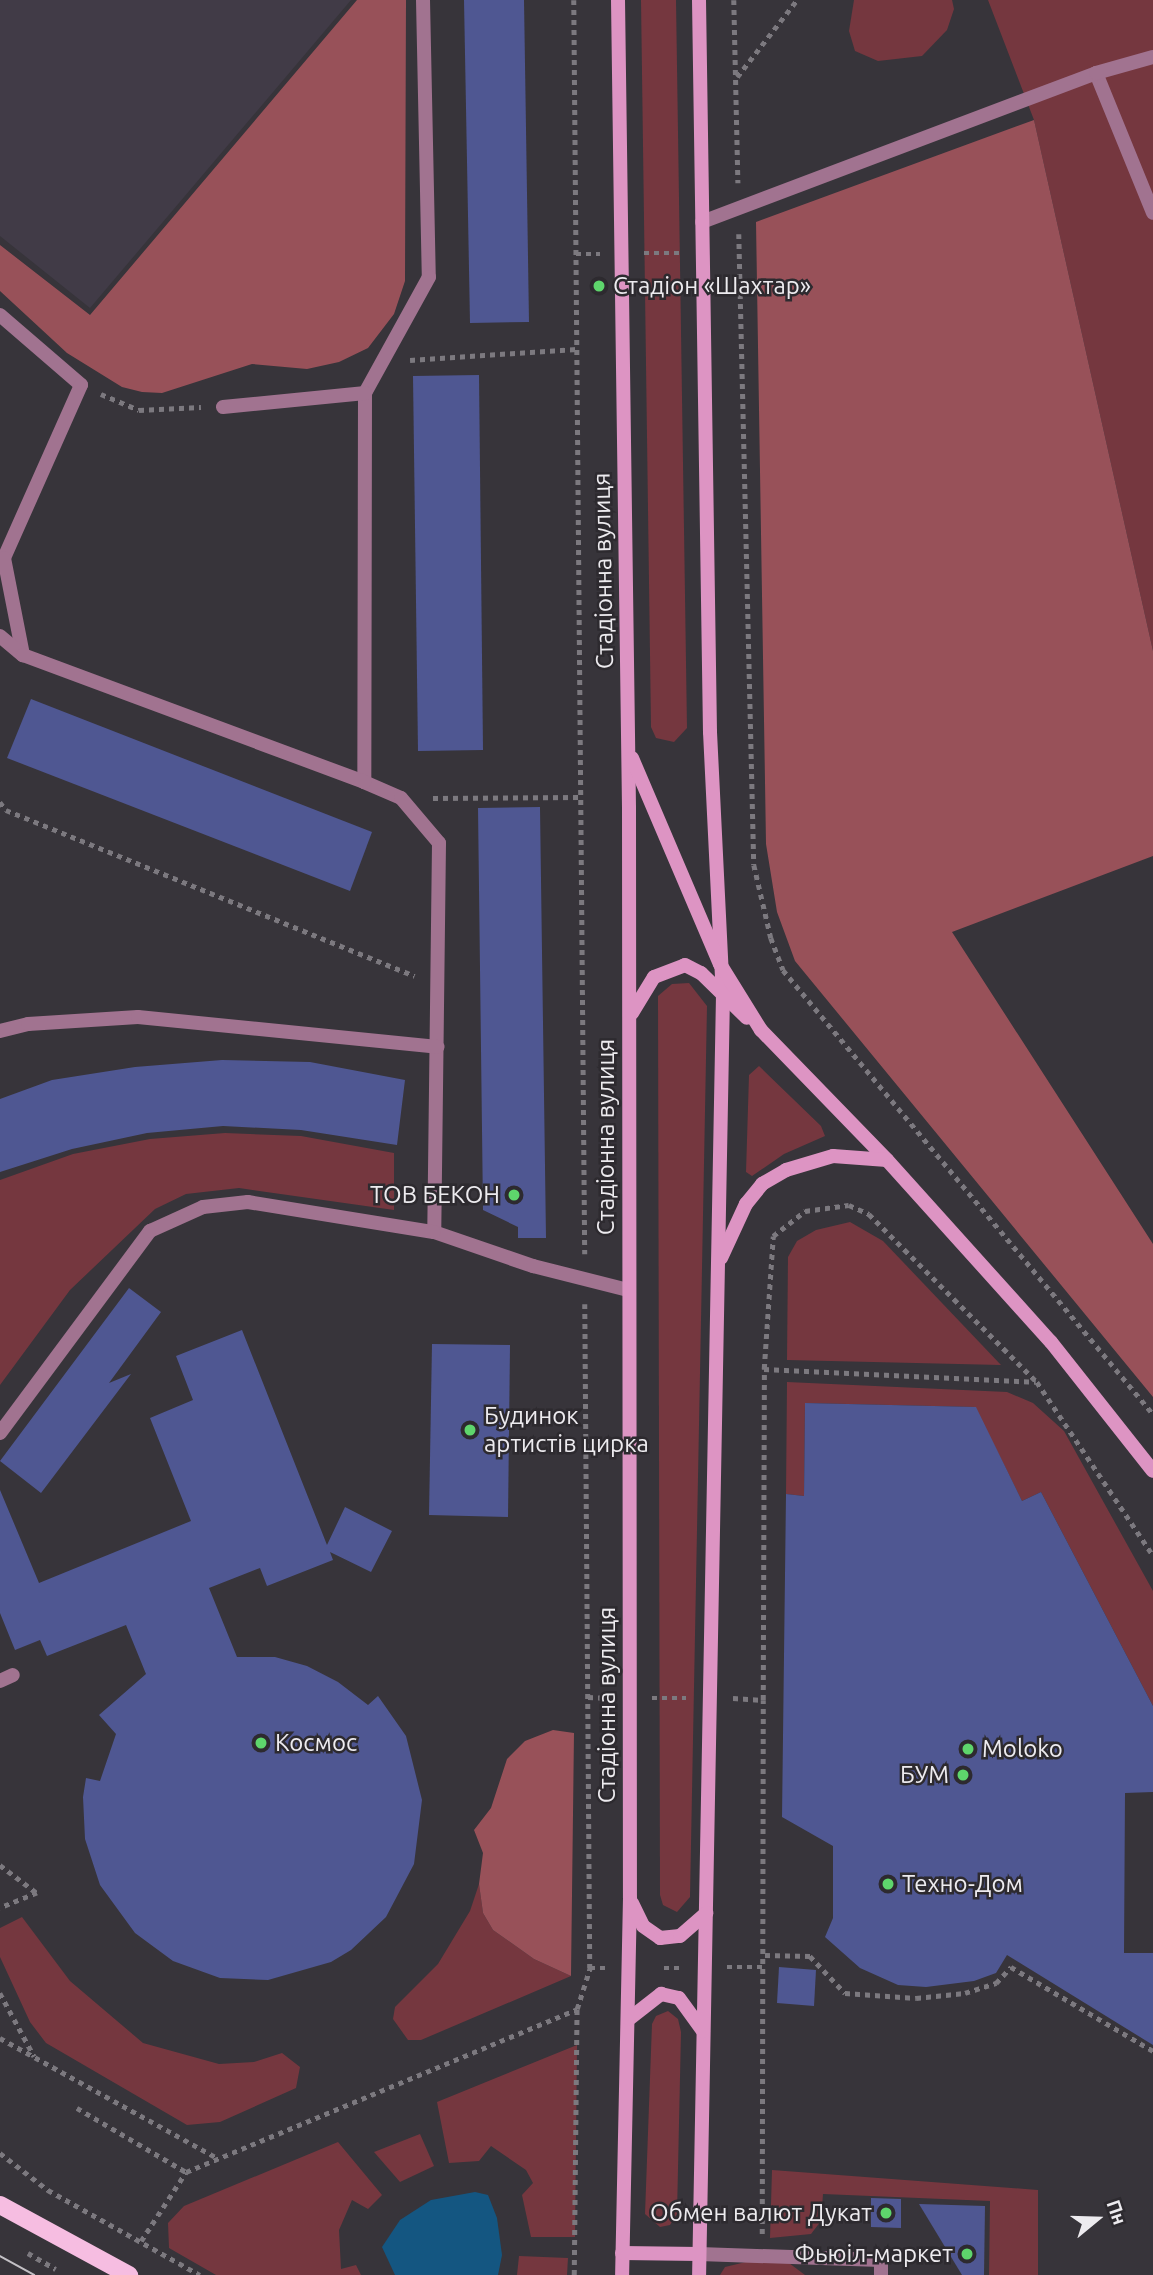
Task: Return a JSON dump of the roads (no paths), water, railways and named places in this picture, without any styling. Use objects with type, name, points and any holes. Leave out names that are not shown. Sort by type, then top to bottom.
[{"type":"main road","points":[[0,2204],[129,2275]]},
{"type":"street","name":"Стадіонна вулиця","points":[[618,0],[629,750],[630,1899],[622,2275]]},
{"type":"street","points":[[699,0],[710,732],[723,995],[699,2275]]},
{"type":"street","points":[[629,750],[720,964],[761,1030]]},
{"type":"street","points":[[629,1023],[639,995],[654,977],[669,968],[685,965],[701,974],[761,1030],[887,1160],[1051,1342],[1153,1471]]},
{"type":"street","points":[[719,1263],[746,1204],[762,1184],[786,1170],[833,1156],[887,1160]]},
{"type":"street","points":[[630,1899],[643,1926],[660,1938],[680,1936],[706,1913]]},
{"type":"street","points":[[629,2019],[661,1994],[685,2003],[704,2032]]},
{"type":"street","points":[[622,2253],[699,2254]]},
{"type":"lane","points":[[364,782],[365,393],[429,277],[423,0]]},
{"type":"lane","points":[[702,222],[1096,74],[1153,57]]},
{"type":"lane","points":[[1096,74],[1153,213]]},
{"type":"lane","points":[[0,315],[81,385],[4,558],[23,655]]},
{"type":"lane","points":[[223,407],[365,393]]},
{"type":"lane","points":[[0,636],[23,655],[401,798],[439,843],[434,1232]]},
{"type":"lane","points":[[0,1031],[28,1024],[138,1017],[438,1046]]},
{"type":"lane","points":[[0,1433],[150,1231],[203,1207],[248,1202],[434,1232],[628,1290]]},
{"type":"lane","points":[[699,2254],[881,2260],[881,2275]]},
{"type":"water","points":[[475,2192],[488,2195],[497,2218],[502,2255],[498,2275],[395,2275],[382,2247],[400,2220],[431,2200]]},
{"type":"tram line","points":[[0,2256],[34,2275]]},
{"type":"place","name":"Стадіон «Шахтар»","points":[[599,286]]},
{"type":"place","name":"ТОВ БЕКОН","points":[[514,1195]]},
{"type":"place","name":"Будинок артистів цирка","points":[[470,1430]]},
{"type":"place","name":"Космос","points":[[261,1743]]},
{"type":"place","name":"Moloko","points":[[968,1749]]},
{"type":"place","name":"БУМ","points":[[963,1775]]},
{"type":"place","name":"Техно-Дом","points":[[888,1884]]},
{"type":"place","name":"Обмен валют Дукат","points":[[886,2213]]},
{"type":"place","name":"Фьюіл-маркет","points":[[967,2254]]}]
